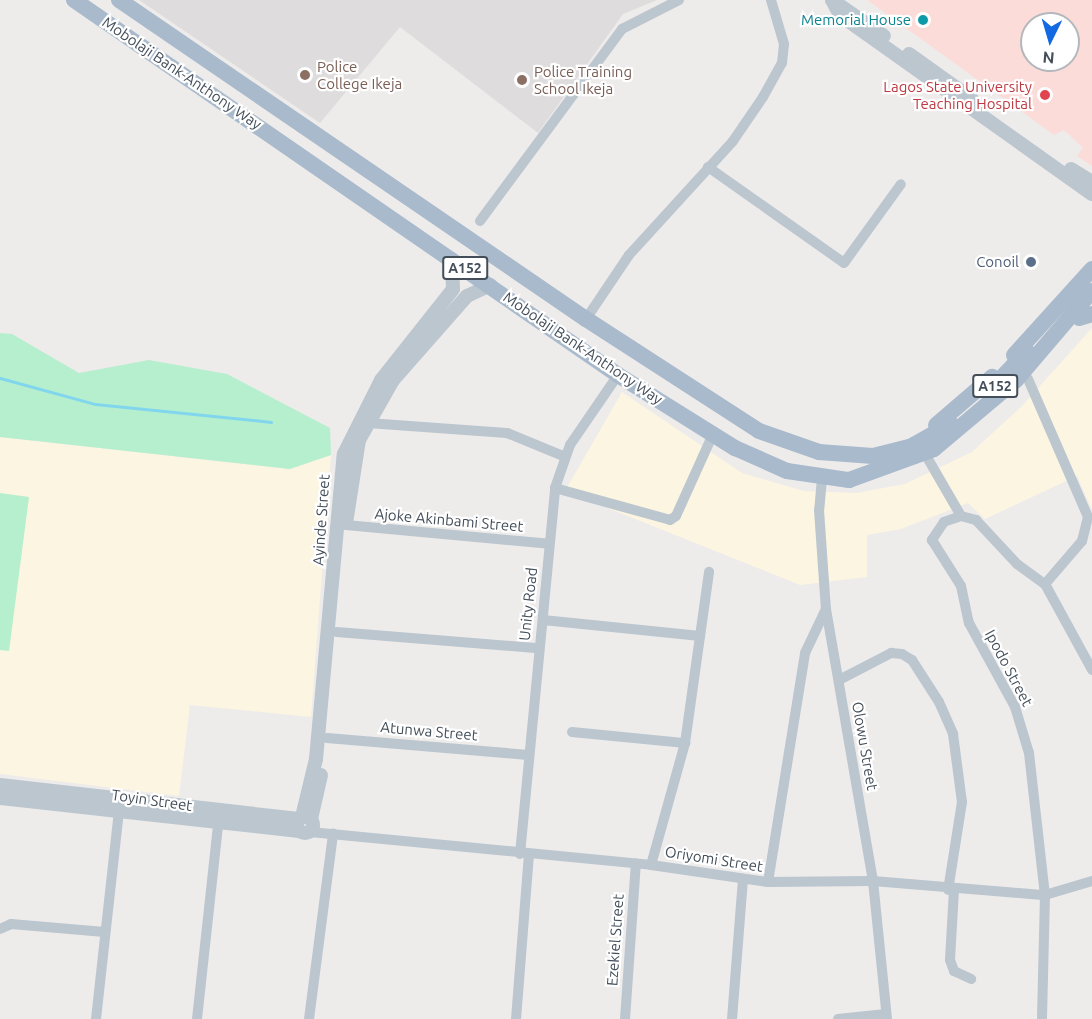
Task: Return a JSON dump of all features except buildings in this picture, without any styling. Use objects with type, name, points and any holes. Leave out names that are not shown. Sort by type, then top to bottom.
[{"type":"main road","name":"Mobolaji Bank-Anthony Way","points":[[74,0],[425,239],[618,375],[713,434],[768,464],[822,478],[849,480],[874,462],[910,447],[961,417],[1092,280]]},
{"type":"main road","name":"Mobolaji Bank-Anthony Way","points":[[119,0],[586,319],[768,435],[798,447],[855,456],[874,462],[934,449],[967,425],[1016,380],[1092,291]]},
{"type":"main road","points":[[425,239],[440,219]]},
{"type":"main road","points":[[855,456],[924,432],[956,412],[1092,269]]},
{"type":"main road","points":[[849,480],[870,479],[928,459],[973,429],[1028,379],[1065,334],[1085,316],[1092,303]]},
{"type":"main road","points":[[1046,319],[1059,316],[1065,334]]},
{"type":"street","points":[[480,221],[622,29],[679,0]]},
{"type":"street","points":[[586,319],[629,255],[733,141],[782,63],[784,44],[771,0]]},
{"type":"street","points":[[832,0],[1092,182]]},
{"type":"street","points":[[832,0],[848,21],[1092,194]]},
{"type":"street","points":[[708,167],[844,263],[901,184]]},
{"type":"street","name":"Ayinde Street","points":[[306,824],[316,759],[344,454],[381,380],[453,289],[452,259]]},
{"type":"street","name":"Ayinde Street","points":[[306,824],[327,738],[350,472],[368,423],[393,380],[472,292],[491,285]]},
{"type":"street","name":"Unity Road","points":[[516,1019],[528,755],[555,488],[564,456],[618,375]]},
{"type":"street","points":[[1028,379],[1088,517],[1082,541],[1045,584]]},
{"type":"street","points":[[368,423],[507,433],[564,456]]},
{"type":"street","points":[[555,488],[670,520],[676,516],[713,434]]},
{"type":"street","points":[[928,459],[961,516],[976,520],[1017,564],[1045,584],[1092,670]]},
{"type":"street","name":"Olowu Street","points":[[822,478],[819,510],[826,609],[873,881],[886,1016]]},
{"type":"street","name":"Ipodo Street","points":[[961,516],[944,522],[932,540],[961,586],[975,639],[1015,707],[1029,753],[1045,895]]},
{"type":"street","name":"Ajoke Akinbami Street","points":[[346,525],[549,544]]},
{"type":"street","points":[[651,865],[685,743],[709,572]]},
{"type":"street","points":[[768,882],[805,653],[826,609]]},
{"type":"street","points":[[543,620],[700,636]]},
{"type":"street","points":[[337,632],[538,648]]},
{"type":"street","points":[[838,680],[891,653],[902,654],[918,669],[939,702],[953,734],[962,802],[951,890],[950,960],[954,971],[971,979]]},
{"type":"street","points":[[572,732],[685,743]]},
{"type":"street","name":"Atunwa Street","points":[[327,738],[528,755]]},
{"type":"street","name":"Toyin Street","points":[[0,785],[306,824],[331,834]]},
{"type":"street","name":"Toyin Street","points":[[0,798],[119,811],[218,826],[306,824]]},
{"type":"street","points":[[96,1019],[119,811]]},
{"type":"street","points":[[197,1019],[218,826]]},
{"type":"street","points":[[309,1019],[331,834]]},
{"type":"street","name":"Oriyomi Street","points":[[331,834],[636,863],[768,882],[873,881],[951,890],[1045,895],[1092,881]]},
{"type":"street","name":"Ezekiel Street","points":[[625,1019],[636,863]]},
{"type":"street","points":[[732,1019],[743,880]]},
{"type":"street","points":[[1042,1019],[1045,895]]},
{"type":"street","points":[[0,929],[11,924],[105,932]]},
{"type":"street","points":[[838,1019],[886,1016]]},
{"type":"shaded area","points":[[139,0],[657,0],[623,14],[538,133],[400,27],[320,123]]},
{"type":"shaded area","name":"Lagos State University Teaching Hospital","points":[[867,0],[1092,0],[1092,166],[1077,156],[1083,148],[1064,130],[1054,135]]},
{"type":"shaded area","points":[[1092,328],[1092,510],[1077,476],[985,519],[968,503],[901,529],[867,535],[867,577],[800,585],[565,491],[622,392],[742,473],[804,491],[856,493],[905,484],[972,452],[1022,406]]},
{"type":"shaded area","points":[[0,437],[290,469],[331,455],[311,717],[190,705],[179,796],[0,774]]},
{"type":"green space","points":[[0,333],[12,334],[79,373],[149,360],[227,374],[330,428],[331,455],[290,469],[0,437]]},
{"type":"green space","points":[[0,493],[29,497],[9,651],[0,650]]},
{"type":"waterway","points":[[0,378],[95,404],[271,422]]},
{"type":"place","name":"Memorial House","points":[[923,20]]},
{"type":"place","name":"Police College Ikeja","points":[[305,75]]},
{"type":"place","name":"Police Training School Ikeja","points":[[522,80]]},
{"type":"place","name":"Lagos State University Teaching Hospital","points":[[1045,95]]},
{"type":"place","name":"Conoil","points":[[1031,262]]}]
